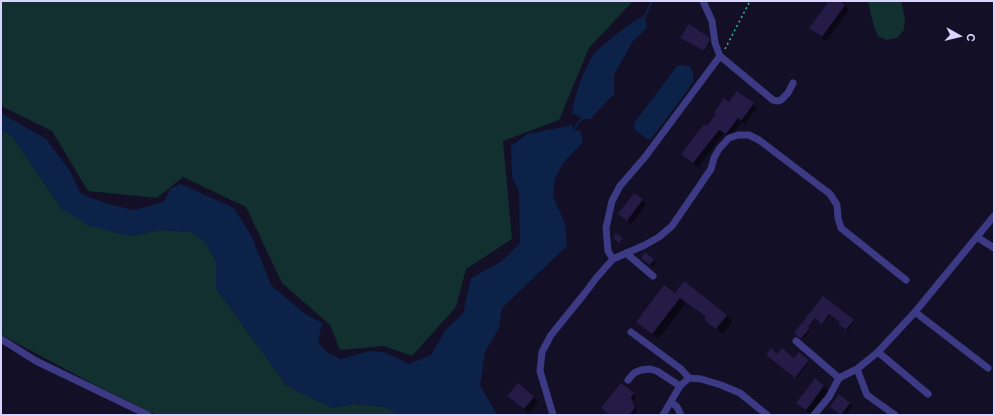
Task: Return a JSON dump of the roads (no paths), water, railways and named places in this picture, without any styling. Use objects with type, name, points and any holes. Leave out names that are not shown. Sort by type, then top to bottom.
[{"type":"street","points":[[703,1],[712,21],[715,43],[720,56],[773,100],[781,100],[788,93],[793,83]]},
{"type":"street","points":[[613,259],[608,251],[606,228],[612,200],[620,186],[646,157],[720,56]]},
{"type":"street","points":[[553,415],[540,371],[542,352],[555,329],[585,293],[596,277],[613,259],[645,245],[659,237],[672,226],[711,169],[714,158],[719,149],[729,138],[738,135],[749,135],[759,140],[830,194],[837,205],[838,218],[842,228],[906,280]]},
{"type":"street","points":[[814,415],[829,397],[839,378],[857,369],[878,352],[915,312],[994,216]]},
{"type":"street","points":[[978,237],[994,248]]},
{"type":"street","points":[[626,253],[653,276]]},
{"type":"street","points":[[915,312],[988,368]]},
{"type":"street","points":[[631,332],[680,369],[689,378],[701,379],[721,384],[740,392],[767,415]]},
{"type":"street","points":[[1,339],[36,361],[148,415]]},
{"type":"street","points":[[796,341],[839,378]]},
{"type":"street","points":[[878,352],[928,394]]},
{"type":"street","points":[[628,380],[634,373],[641,370],[650,369],[658,371],[680,386]]},
{"type":"street","points":[[857,369],[867,395],[894,415]]},
{"type":"street","points":[[663,415],[680,386],[689,378]]},
{"type":"street","points":[[671,402],[677,407],[681,415]]},
{"type":"water","points":[[645,16],[647,28],[633,41],[614,75],[614,94],[590,119],[583,119],[572,113],[581,79],[594,53],[615,35],[639,18]]},
{"type":"water","points":[[677,66],[689,66],[691,68],[693,73],[693,83],[651,139],[647,139],[634,129],[634,123]]},
{"type":"water","points":[[1,113],[46,139],[70,171],[81,194],[108,204],[134,210],[163,202],[171,188],[181,184],[234,208],[252,237],[271,285],[304,313],[322,323],[318,342],[328,353],[341,359],[369,351],[384,352],[409,364],[431,355],[446,329],[463,314],[471,278],[502,261],[520,243],[519,192],[512,177],[511,146],[527,134],[573,125],[572,131],[580,130],[583,142],[563,163],[555,179],[553,196],[565,224],[567,246],[502,308],[499,328],[485,352],[480,385],[497,415],[400,415],[384,407],[354,404],[332,408],[287,386],[216,288],[216,261],[204,241],[191,232],[159,230],[130,236],[89,226],[62,209],[11,135],[1,130]]},
{"type":"waterway","points":[[644,18],[652,1]]},
{"type":"waterway","points":[[571,133],[583,117]]}]
